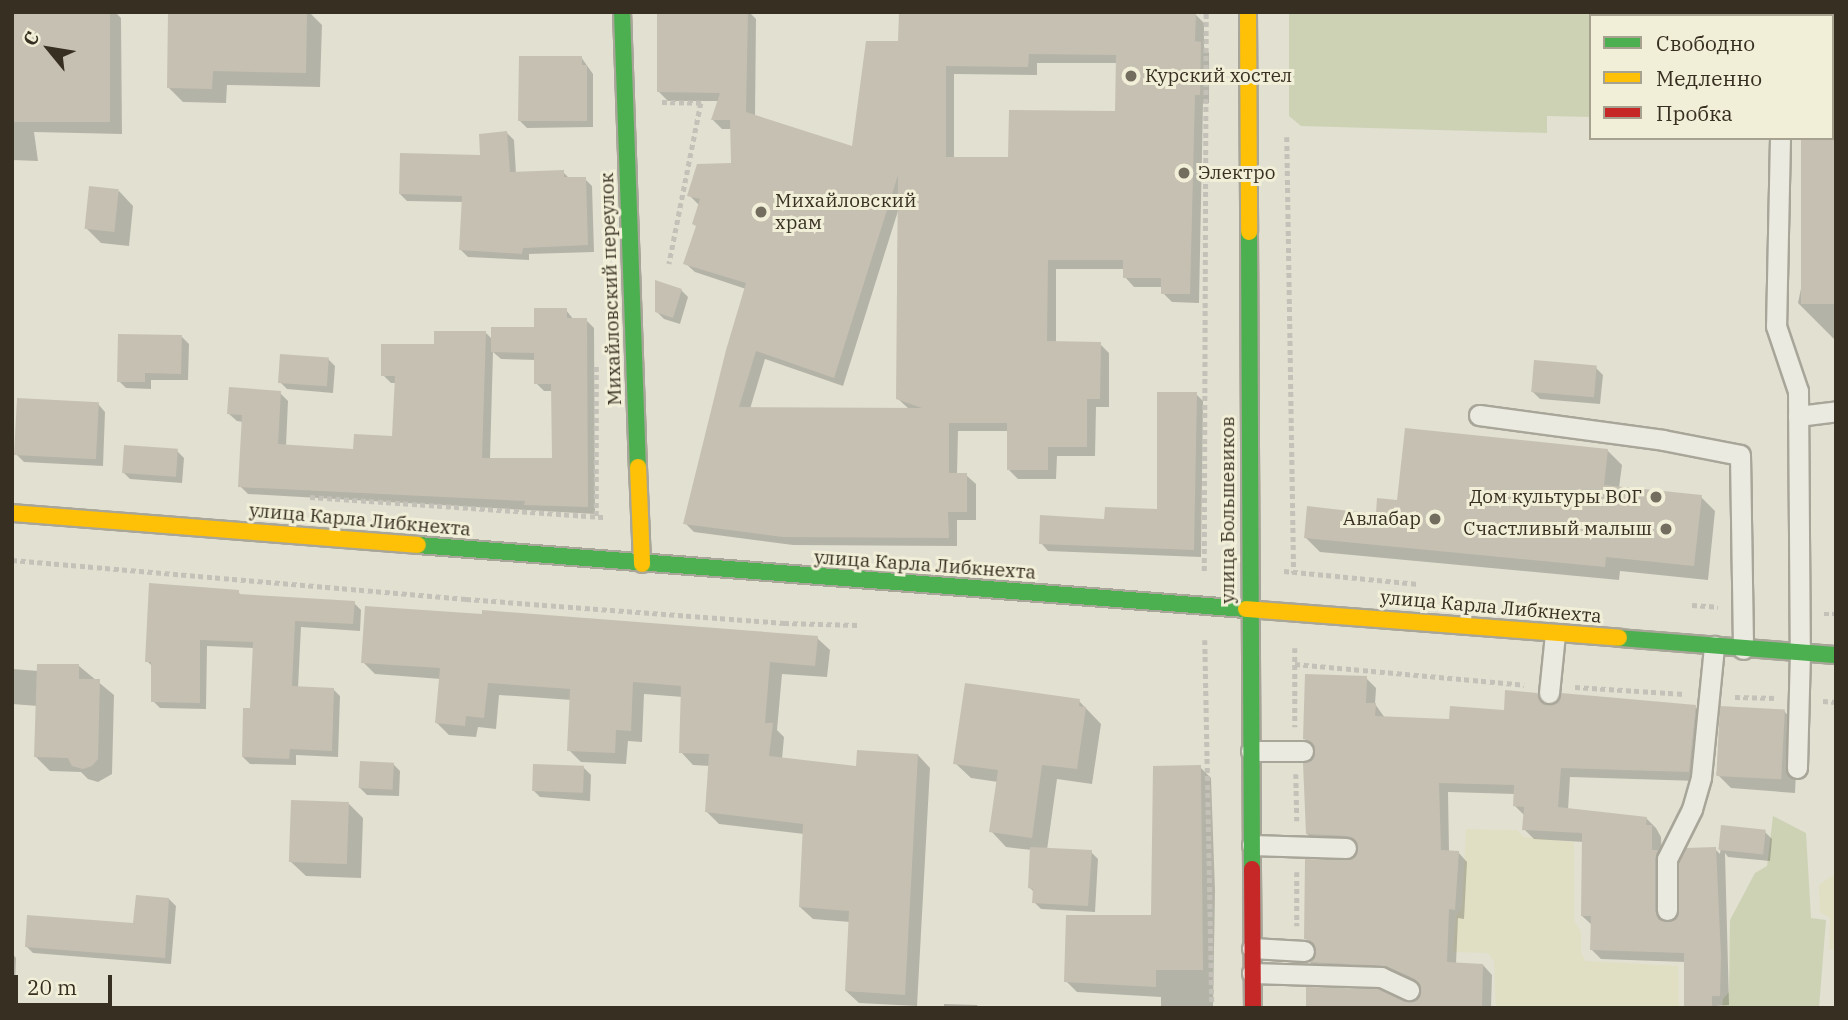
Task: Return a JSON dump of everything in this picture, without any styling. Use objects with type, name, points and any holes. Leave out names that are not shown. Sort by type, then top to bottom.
[{"type":"street","name":"Михайловский переулок","points":[[622,12],[642,564]]},
{"type":"street","name":"улица Большевиков","points":[[1248,12],[1253,1008]]},
{"type":"street","name":"улица Карла Либкнехта","points":[[12,513],[1836,655]]},
{"type":"lane","points":[[1780,140],[1776,326],[1798,391],[1800,652],[1797,768]]},
{"type":"lane","points":[[1798,416],[1836,411]]},
{"type":"lane","points":[[1479,415],[1663,440],[1740,455],[1743,649]]},
{"type":"lane","points":[[1549,693],[1555,634]]},
{"type":"lane","points":[[1667,910],[1667,859],[1692,809],[1701,777],[1714,646]]},
{"type":"lane","points":[[1251,751],[1299,751]]},
{"type":"lane","points":[[1252,845],[1346,848]]},
{"type":"lane","points":[[1252,947],[1301,951]]},
{"type":"lane","points":[[1252,973],[1381,977],[1409,990]]},
{"type":"path","points":[[1206,12],[1205,607],[1212,1008]]},
{"type":"path","points":[[626,100],[701,103],[669,264]]},
{"type":"path","points":[[1287,132],[1294,612],[1299,751],[1297,846],[1301,951]]},
{"type":"path","points":[[12,560],[547,605],[784,623],[858,625]]},
{"type":"green space","points":[[1289,12],[1642,12],[1589,14],[1589,117],[1547,116],[1547,133],[1301,126],[1289,116]]},
{"type":"green space","points":[[1773,816],[1806,833],[1811,918],[1826,920],[1819,1008],[1722,1008],[1723,999],[1729,992],[1730,920],[1755,873],[1767,866]]},
{"type":"green space","points":[[1466,829],[1517,830],[1524,837],[1574,842],[1574,920],[1581,932],[1581,952],[1585,961],[1678,966],[1679,1008],[1496,1008],[1494,961],[1488,953],[1453,952],[1456,916],[1462,908]]},
{"type":"green space","points":[[1836,873],[1836,950],[1829,949],[1830,918],[1820,912],[1819,885]]},
{"type":"building","points":[[12,12],[110,12],[110,122],[12,122]]},
{"type":"building","points":[[168,12],[307,12],[306,73],[213,71],[212,89],[167,88]]},
{"type":"building","points":[[657,12],[748,12],[746,112],[852,146],[866,41],[898,41],[899,12],[1196,12],[1195,41],[1201,42],[1200,95],[1195,95],[1190,294],[1161,294],[1161,278],[1123,278],[1123,260],[1048,260],[1047,341],[1101,342],[1100,399],[1087,399],[1087,447],[1048,447],[1048,470],[1007,470],[1007,423],[949,423],[949,473],[967,473],[967,512],[948,512],[949,538],[783,537],[683,524],[726,350],[746,283],[683,264],[696,226],[692,224],[700,199],[687,196],[697,164],[731,163],[730,120],[711,120],[720,93],[657,92]],"holes":[[[1029,54],[1116,55],[1115,111],[1009,110],[1008,157],[946,157],[946,66],[1028,67]],[[898,175],[896,399],[922,408],[739,407],[756,351],[834,378]]]},
{"type":"building","points":[[519,56],[582,56],[582,65],[587,65],[587,121],[518,121]]},
{"type":"building","points":[[507,131],[510,172],[564,170],[564,177],[586,177],[588,245],[523,248],[522,254],[459,250],[462,196],[399,194],[400,153],[480,155],[479,134]]},
{"type":"building","points":[[1836,138],[1836,304],[1801,304],[1801,140]]},
{"type":"building","points":[[89,186],[119,189],[114,232],[85,229]]},
{"type":"building","points":[[655,280],[682,289],[673,318],[655,312]]},
{"type":"building","points":[[534,308],[567,308],[567,318],[587,318],[588,507],[524,505],[525,501],[238,487],[242,415],[227,414],[229,387],[281,391],[278,444],[353,449],[354,434],[392,436],[395,376],[381,376],[381,344],[434,344],[434,331],[486,331],[482,458],[552,458],[551,384],[534,384],[534,353],[491,352],[491,327],[534,327]]},
{"type":"building","points":[[118,334],[182,335],[181,374],[145,373],[145,382],[117,382]]},
{"type":"building","points":[[280,354],[329,357],[327,386],[278,383]]},
{"type":"building","points":[[1534,360],[1597,365],[1594,397],[1531,392]]},
{"type":"building","points":[[1157,392],[1197,392],[1194,550],[1039,544],[1040,515],[1104,519],[1105,507],[1157,509]]},
{"type":"building","points":[[17,398],[99,402],[96,459],[14,455]]},
{"type":"building","name":"Дом культуры ВОГ","points":[[1405,428],[1608,449],[1604,485],[1702,495],[1694,566],[1606,557],[1605,567],[1304,538],[1307,506],[1376,514],[1377,498],[1397,500]]},
{"type":"building","points":[[124,445],[178,449],[176,477],[122,473]]},
{"type":"building","points":[[149,583],[239,590],[239,594],[355,601],[353,624],[295,621],[292,686],[334,688],[332,751],[290,749],[289,759],[242,757],[243,708],[250,708],[253,642],[200,640],[200,703],[151,702],[151,662],[145,662]]},
{"type":"building","points":[[365,606],[482,614],[482,610],[818,636],[815,666],[770,662],[765,723],[773,723],[769,756],[856,766],[857,750],[918,754],[905,995],[845,991],[849,911],[799,907],[803,824],[705,812],[709,754],[679,753],[681,686],[633,682],[631,731],[616,730],[615,753],[567,751],[570,689],[488,683],[484,718],[466,716],[465,726],[435,723],[440,668],[361,663]]},
{"type":"building","points":[[37,664],[79,664],[79,679],[100,679],[98,759],[92,766],[83,769],[72,766],[68,758],[34,757]]},
{"type":"building","points":[[1305,674],[1367,676],[1366,703],[1376,703],[1375,716],[1449,719],[1450,706],[1504,710],[1505,690],[1537,693],[1541,702],[1548,705],[1558,701],[1561,693],[1696,705],[1689,772],[1561,768],[1558,807],[1647,817],[1646,825],[1652,825],[1652,850],[1658,850],[1655,859],[1655,911],[1660,920],[1666,922],[1674,920],[1679,911],[1679,862],[1686,848],[1716,847],[1720,996],[1712,996],[1712,1006],[1684,1006],[1684,953],[1590,950],[1591,916],[1581,916],[1582,833],[1522,830],[1524,807],[1513,806],[1514,785],[1439,783],[1441,850],[1459,851],[1455,910],[1449,909],[1447,962],[1483,964],[1482,1008],[1306,1008],[1306,987],[1378,989],[1409,1002],[1417,1000],[1421,990],[1415,979],[1386,966],[1307,962],[1314,958],[1316,951],[1311,941],[1304,939],[1305,859],[1346,860],[1356,855],[1358,848],[1353,838],[1347,836],[1306,834],[1303,763],[1313,758],[1315,750],[1310,741],[1303,739]]},
{"type":"building","points":[[965,683],[1080,699],[1079,706],[1086,707],[1077,769],[1042,765],[1032,838],[989,832],[998,770],[953,764]]},
{"type":"building","points":[[1720,706],[1785,709],[1781,779],[1716,776]]},
{"type":"building","points":[[360,761],[394,763],[393,790],[359,788]]},
{"type":"building","points":[[533,764],[584,766],[583,793],[532,791]]},
{"type":"building","points":[[1201,765],[1203,970],[1156,970],[1156,987],[1064,982],[1066,915],[1151,915],[1153,766]]},
{"type":"building","points":[[291,800],[349,802],[347,864],[289,862]]},
{"type":"building","points":[[1721,825],[1766,830],[1763,855],[1718,850]]},
{"type":"building","points":[[1030,847],[1092,850],[1088,906],[1032,903],[1033,889],[1028,888]]},
{"type":"building","points":[[136,895],[169,898],[165,958],[25,947],[27,915],[133,923]]},
{"type":"traffic: fast","points":[[622,12],[638,467]]},
{"type":"traffic: fast","points":[[1249,232],[1252,869]]},
{"type":"traffic: fast","points":[[418,545],[1246,609]]},
{"type":"traffic: fast","points":[[1619,638],[1836,655]]},
{"type":"traffic: slow","points":[[1248,12],[1249,232]]},
{"type":"traffic: slow","points":[[638,467],[642,564]]},
{"type":"traffic: slow","points":[[12,513],[418,545]]},
{"type":"traffic: slow","points":[[1246,609],[1619,638]]},
{"type":"traffic: jam","points":[[1252,869],[1253,1008]]},
{"type":"place","name":"Курский хостел","points":[[1131,76]]},
{"type":"place","name":"Электро","points":[[1184,173]]},
{"type":"place","name":"Михайловский храм","points":[[761,212]]},
{"type":"place","name":"Дом культуры ВОГ","points":[[1656,497]]},
{"type":"place","name":"Авлабар","points":[[1435,519]]},
{"type":"place","name":"Счастливый малыш","points":[[1666,529]]}]
